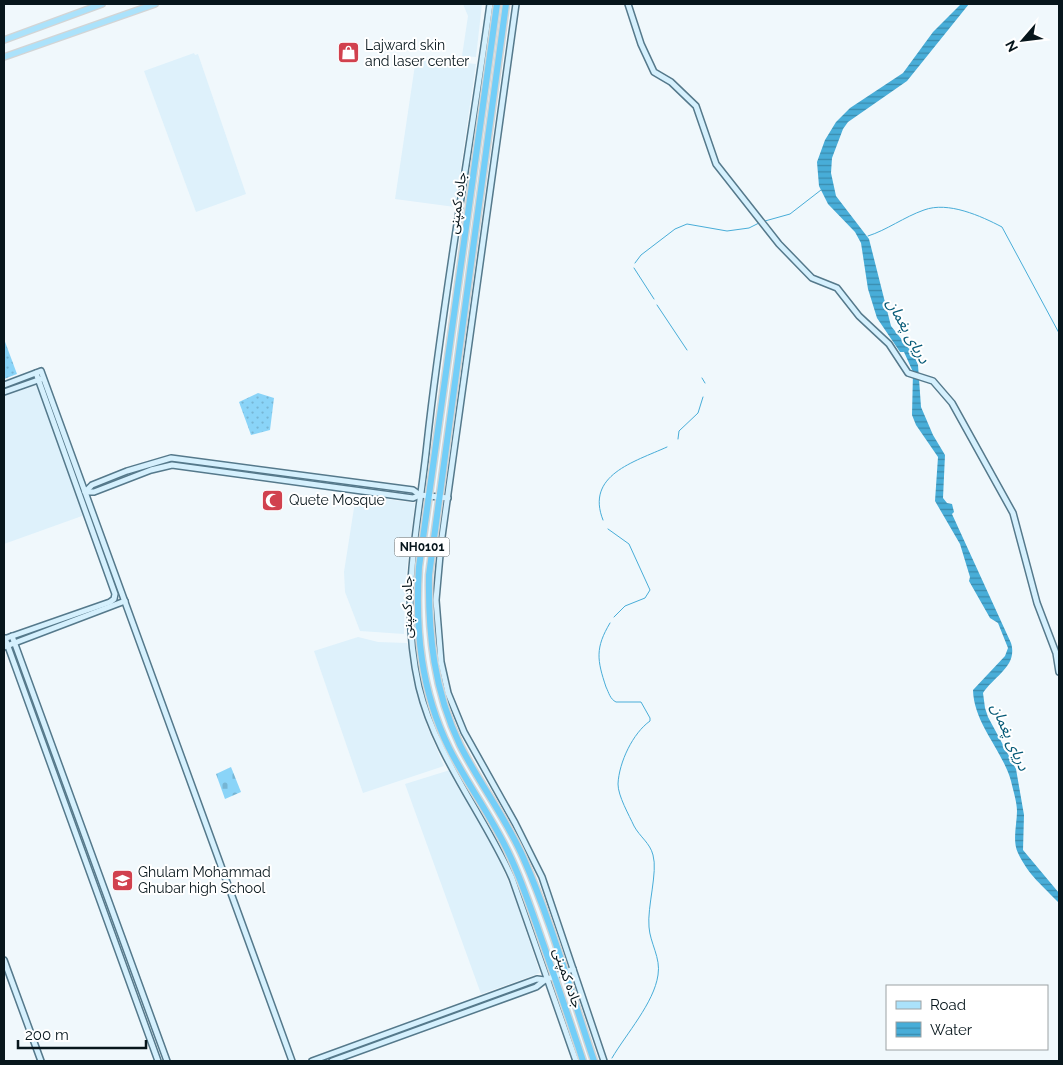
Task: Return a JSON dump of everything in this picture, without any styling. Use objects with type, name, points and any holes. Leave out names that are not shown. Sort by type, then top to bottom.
[{"type":"highway","name":"جاده کمپنی","points":[[497,4],[429,496],[417,600],[420,652],[428,707],[510,854],[549,978],[583,1061]]},
{"type":"highway","name":"جاده کمپنی","points":[[506,4],[429,575],[428,606],[432,654],[441,698],[461,746],[522,855],[594,1061]]},
{"type":"highway","points":[[412,654],[420,652]]},
{"type":"main road","points":[[4,40],[102,4]]},
{"type":"main road","points":[[4,57],[155,4]]},
{"type":"street","points":[[428,707],[412,654],[410,584],[420,494],[458,211],[490,4]]},
{"type":"street","points":[[516,4],[448,498],[436,600],[441,662],[448,693],[464,732],[515,823],[542,877],[604,1061]]},
{"type":"street","points":[[628,4],[641,44],[654,72],[671,82],[696,106],[716,164],[762,222],[803,271],[812,278],[837,288],[859,316],[889,344],[905,370],[933,381],[948,398],[1013,513],[1037,603],[1056,653],[1059,672]]},
{"type":"street","points":[[4,385],[36,373],[41,379],[113,589],[114,599],[4,639],[158,1061]]},
{"type":"street","points":[[4,392],[41,379]]},
{"type":"street","points":[[64,444],[99,528],[292,1061]]},
{"type":"street","points":[[85,492],[94,492],[151,470],[172,465],[413,490],[420,494],[448,498]]},
{"type":"street","points":[[92,531],[99,528]]},
{"type":"street","points":[[6,646],[125,601]]},
{"type":"street","points":[[12,636],[167,1061]]},
{"type":"street","points":[[67,809],[73,807]]},
{"type":"street","points":[[98,895],[104,892]]},
{"type":"street","points":[[4,960],[41,1061]]},
{"type":"street","points":[[332,1061],[536,987],[549,978],[573,969]]},
{"type":"street","points":[[312,1061],[537,979],[549,978]]},
{"type":"street","points":[[549,978],[576,1061]]},
{"type":"street","points":[[421,1022],[424,1028]]},
{"type":"street","points":[[350,1048],[353,1054]]},
{"type":"shaded area","points":[[463,4],[482,4],[476,57],[462,56],[468,16]]},
{"type":"shaded area","points":[[194,53],[195,55],[198,54],[246,194],[196,212],[144,71]]},
{"type":"shaded area","points":[[416,58],[476,64],[455,207],[395,199]]},
{"type":"shaded area","points":[[42,383],[80,489],[82,516],[4,544],[4,396]]},
{"type":"shaded area","points":[[356,495],[415,503],[405,584],[404,634],[360,631],[345,592],[344,572]]},
{"type":"shaded area","points":[[358,637],[378,642],[407,643],[427,726],[444,766],[363,793],[314,651]]},
{"type":"shaded area","points":[[450,770],[493,845],[514,895],[540,973],[481,994],[405,784]]},
{"type":"green space","points":[[4,339],[17,374],[4,379]]},
{"type":"green space","points":[[258,393],[274,398],[270,430],[251,435],[239,402]]},
{"type":"green space","points":[[231,767],[241,792],[225,799],[216,774]]},
{"type":"water","points":[[961,4],[969,4],[907,81],[848,122],[843,129],[832,158],[831,173],[836,196],[869,239],[891,326],[914,355],[918,365],[921,407],[933,435],[945,455],[943,498],[947,503],[952,504],[954,512],[952,514],[1011,643],[1011,658],[1008,664],[983,693],[985,708],[1016,769],[1024,815],[1023,850],[1059,893],[1059,903],[1031,874],[1018,853],[1015,838],[1017,807],[1011,781],[1007,769],[983,725],[975,702],[973,690],[1005,656],[1008,648],[998,623],[990,618],[969,581],[970,577],[960,544],[935,501],[938,457],[916,425],[912,415],[913,372],[904,352],[900,352],[877,318],[868,289],[861,243],[855,232],[828,204],[819,186],[817,162],[825,140],[836,122],[850,108],[903,73],[933,32]]},
{"type":"waterway","points":[[765,221],[790,214],[821,190]]},
{"type":"waterway","points":[[868,236],[924,210],[943,207],[964,211],[1002,227],[1059,333]]},
{"type":"waterway","points":[[635,263],[641,255],[675,229],[687,224],[727,231],[749,228],[761,222]]},
{"type":"waterway","points":[[634,268],[654,299]]},
{"type":"waterway","points":[[657,305],[687,350]]},
{"type":"waterway","points":[[702,378],[705,383]]},
{"type":"waterway","points":[[678,439],[679,431],[698,413],[703,397]]},
{"type":"waterway","points":[[603,520],[599,505],[601,492],[607,481],[616,472],[628,465],[667,447]]},
{"type":"waterway","points":[[608,529],[629,544],[650,590],[645,598],[625,606],[614,617]]},
{"type":"waterway","points":[[610,623],[602,640],[599,654],[606,687],[611,698],[616,702],[641,702],[650,718],[650,721],[638,733],[628,749],[621,767],[618,789],[636,830],[650,847],[653,855],[654,871],[649,910],[649,927],[659,969],[651,996],[639,1018],[612,1058]]},
{"type":"place","name":"Lajward skin and laser center","points":[[349,53]]},
{"type":"place","name":"Quete Mosque","points":[[273,500]]},
{"type":"place","name":"Ghulam Mohammad Ghubar high School","points":[[122,880]]},
{"type":"water label","name":"دریای پغمان","points":[[908,331]]},
{"type":"water label","name":"دریای پغمان","points":[[1010,737]]}]
